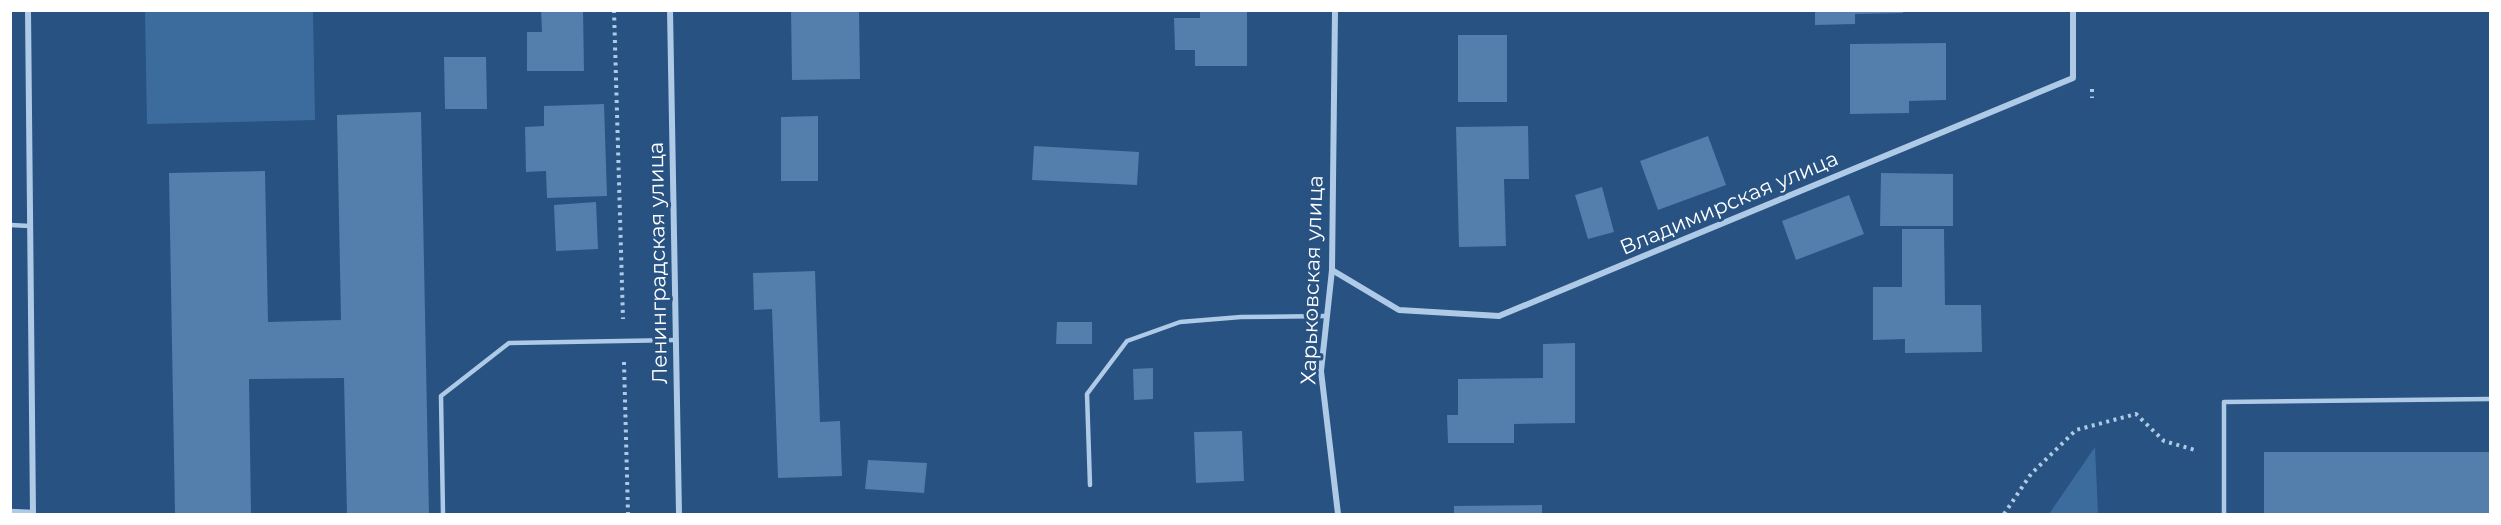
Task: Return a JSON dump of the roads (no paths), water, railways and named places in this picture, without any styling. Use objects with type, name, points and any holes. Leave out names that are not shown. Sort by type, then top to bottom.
[{"type":"street","points":[[28,10],[33,513]]},
{"type":"street","name":"Ленинградская улица","points":[[670,10],[679,514]]},
{"type":"street","name":"Харьковская улица","points":[[1335,10],[1332,270],[1321,370],[1338,514]]},
{"type":"street","name":"Владимирская улица","points":[[1332,270],[1399,310],[1499,316],[2073,78],[2073,10]]},
{"type":"lane","points":[[10,225],[30,226]]},
{"type":"lane","points":[[1090,484],[1087,394],[1127,341],[1180,322],[1241,317],[1327,316]]},
{"type":"lane","points":[[443,514],[441,396],[509,343],[676,340]]},
{"type":"lane","points":[[2224,514],[2224,402],[2490,399]]},
{"type":"lane","points":[[10,511],[33,513]]}]
